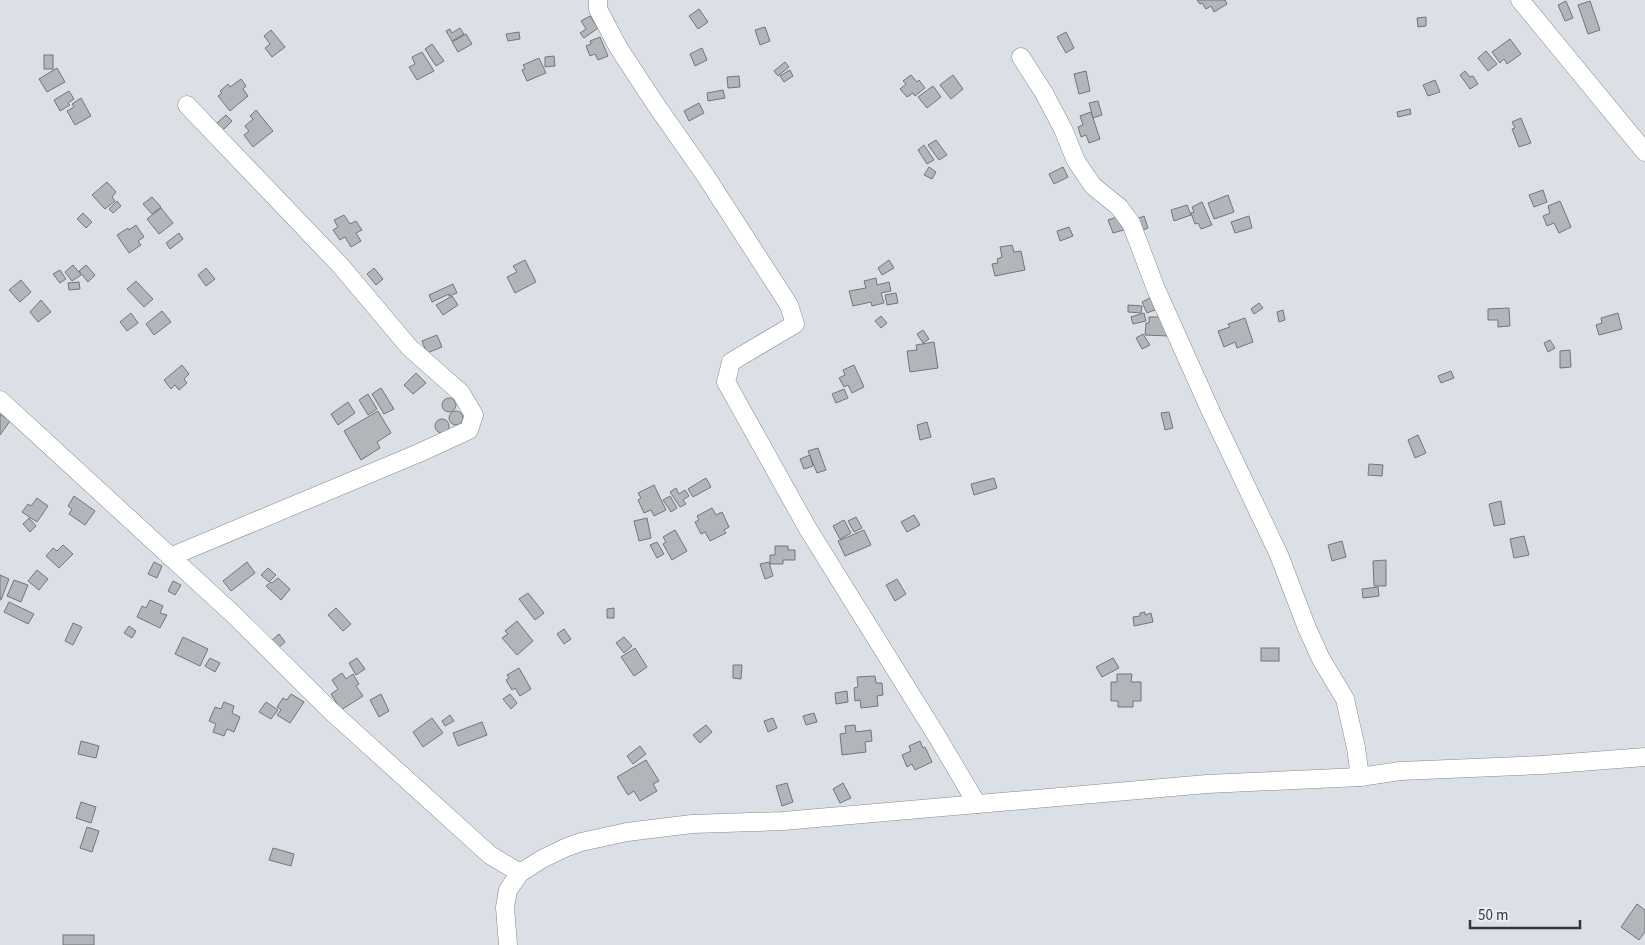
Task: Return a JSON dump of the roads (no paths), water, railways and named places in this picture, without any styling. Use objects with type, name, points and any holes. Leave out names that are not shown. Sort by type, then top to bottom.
[{"type":"street","points":[[598,0],[598,9],[618,47],[705,175],[789,305],[796,324],[731,362],[726,382],[808,529],[977,804]]},
{"type":"street","points":[[1520,0],[1645,152]]},
{"type":"street","points":[[1020,57],[1048,100],[1063,128],[1076,161],[1093,186],[1119,207],[1131,224],[1156,289],[1212,414],[1279,555],[1307,628],[1321,659],[1345,700],[1356,748],[1360,777]]},
{"type":"street","points":[[170,557],[419,453],[469,430],[474,415],[461,393],[409,346],[340,265],[187,105]]},
{"type":"street","points":[[0,400],[232,614],[339,718],[490,855],[520,873]]},
{"type":"street","points":[[508,945],[505,907],[508,890],[520,873],[542,859],[567,848],[596,838],[627,832],[692,824],[783,821],[1207,784],[1360,777],[1400,771],[1542,765],[1645,757]]}]
